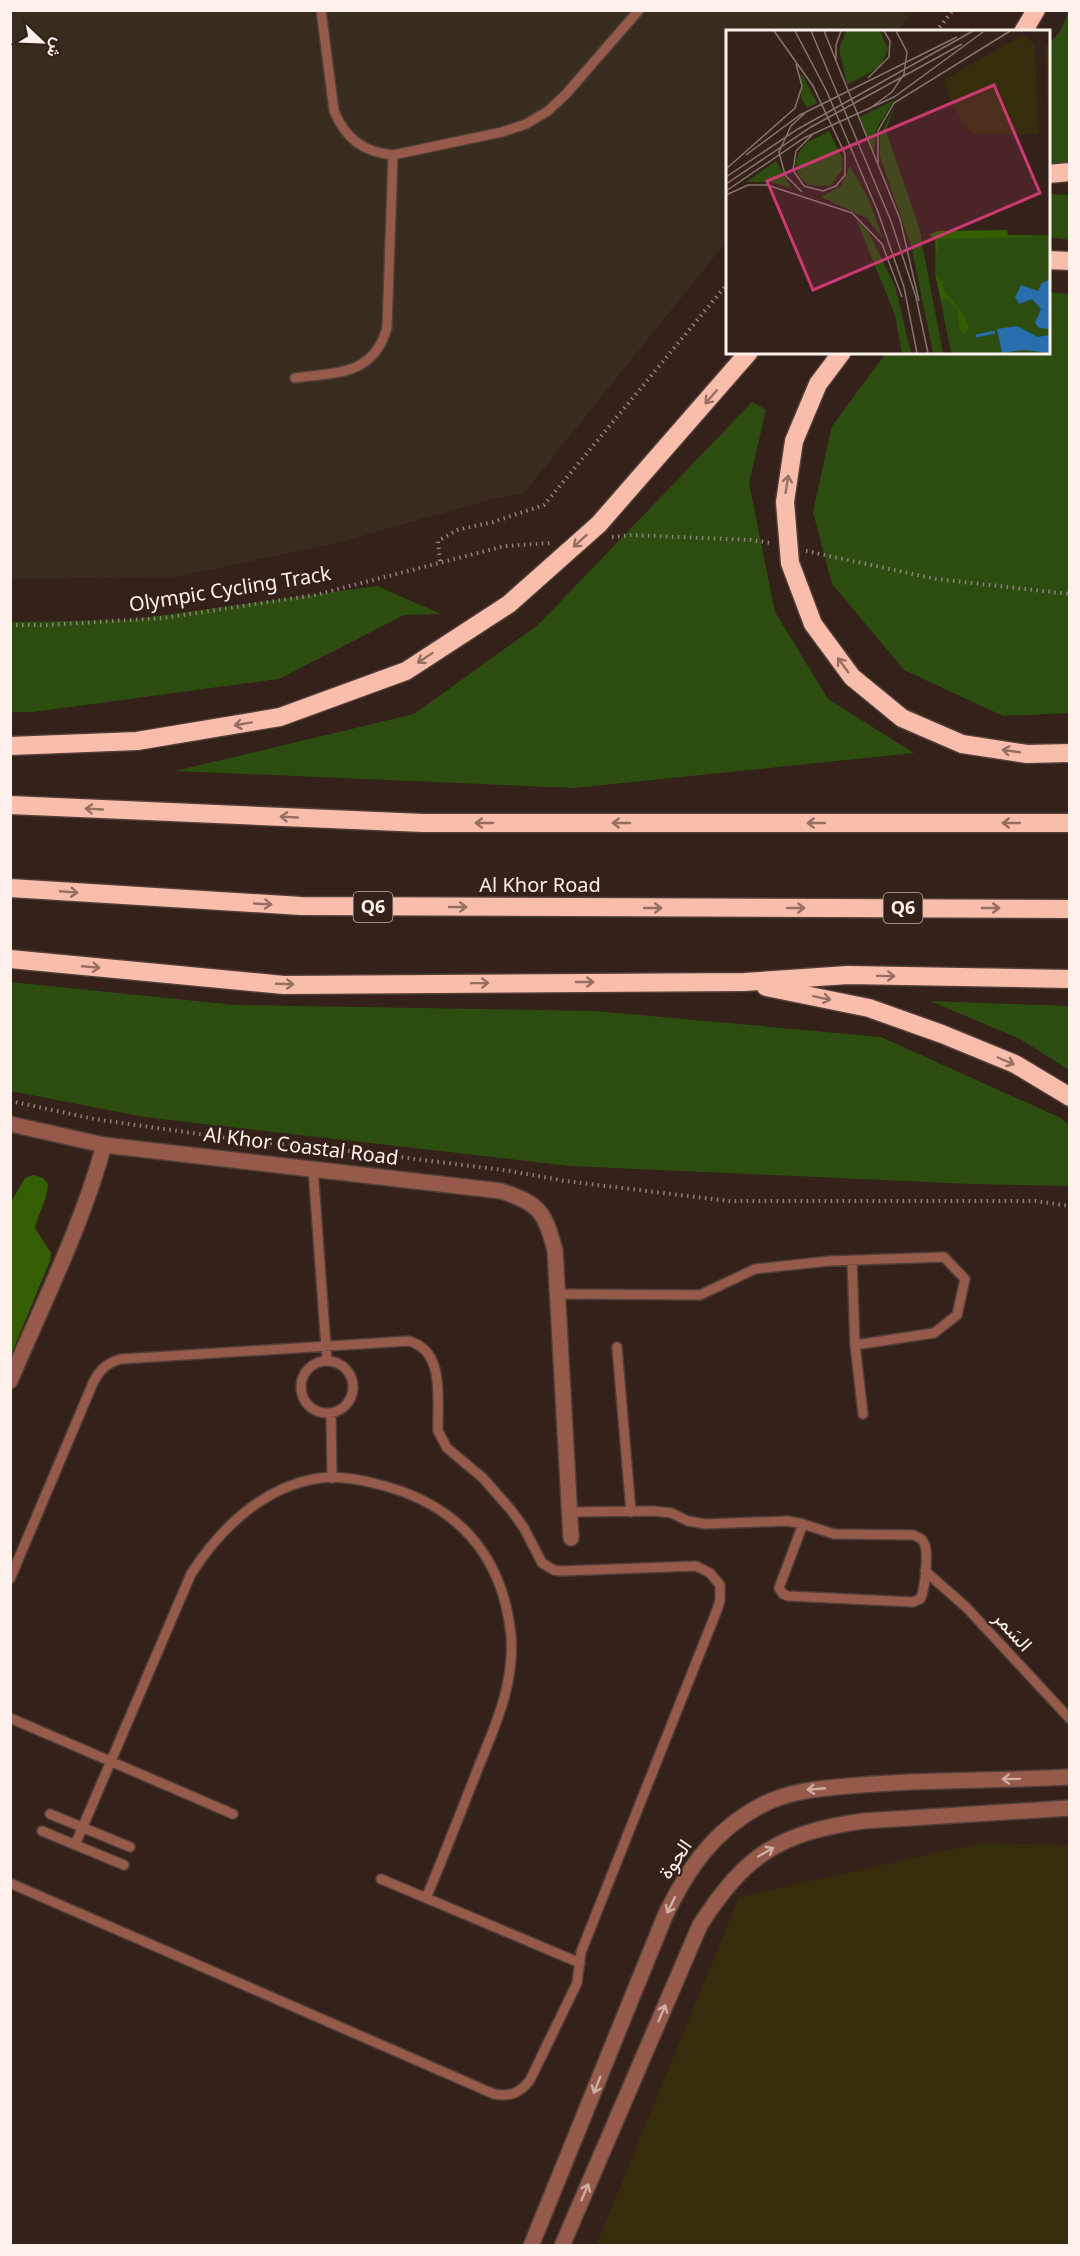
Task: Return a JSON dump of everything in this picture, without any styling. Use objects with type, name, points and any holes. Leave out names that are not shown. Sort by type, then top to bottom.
[{"type":"highway","points":[[1024,30],[1036,10]]},
{"type":"highway","points":[[1050,174],[1070,172]]},
{"type":"highway","points":[[1050,260],[1070,261]]},
{"type":"highway","points":[[10,746],[137,741],[280,717],[406,671],[509,604],[599,524],[747,354]]},
{"type":"highway","points":[[840,354],[818,384],[794,441],[785,502],[790,563],[813,624],[852,677],[902,718],[962,744],[1027,754],[1070,753]]},
{"type":"highway","points":[[10,805],[423,823],[1070,823]]},
{"type":"highway","name":"Al Khor Road","points":[[10,888],[301,906],[1070,909]]},
{"type":"highway","points":[[10,959],[284,985],[744,982],[848,975],[1070,979]]},
{"type":"highway","points":[[744,982],[869,1008],[942,1034],[1015,1064],[1070,1097]]},
{"type":"street","name":"Al Khor Coastal Road","points":[[10,1124],[104,1145],[501,1191],[522,1197],[538,1208],[548,1223],[555,1250],[571,1538]]},
{"type":"street","points":[[10,1381],[82,1213],[94,1182],[104,1145]]},
{"type":"street","name":"الحوة","points":[[531,2246],[666,1916],[678,1890],[699,1857],[719,1835],[737,1820],[764,1804],[806,1790],[916,1780],[1070,1777]]},
{"type":"street","points":[[562,2246],[700,1924],[722,1891],[745,1866],[760,1854],[781,1843],[807,1832],[836,1825],[863,1821],[1070,1808]]},
{"type":"lane","points":[[321,10],[334,111],[340,125],[350,138],[362,147],[377,153],[393,155],[502,132],[526,124],[548,111],[566,94],[639,10]]},
{"type":"lane","points":[[296,378],[355,369],[373,357],[384,339],[387,328],[393,155]]},
{"type":"lane","points":[[314,1168],[327,1361]]},
{"type":"lane","points":[[557,1294],[700,1296],[755,1269],[852,1260],[944,1257],[965,1279],[957,1316],[934,1333],[855,1345]]},
{"type":"lane","points":[[852,1260],[855,1345],[863,1414]]},
{"type":"lane","points":[[10,1579],[93,1383],[107,1365],[121,1359],[408,1341],[416,1342],[428,1351],[436,1367],[438,1431],[441,1440],[497,1492],[524,1528],[537,1556],[547,1567],[561,1571],[696,1566],[710,1573],[720,1585],[717,1610],[581,1952],[577,1983],[530,2080],[518,2092],[494,2094],[10,1883]]},
{"type":"lane","points":[[616,1347],[631,1512]]},
{"type":"lane","points":[[327,1361],[341,1365],[348,1371],[353,1388],[346,1405],[331,1413],[314,1410],[303,1395],[301,1386],[308,1370],[315,1364],[327,1361]]},
{"type":"lane","points":[[331,1413],[332,1478]]},
{"type":"lane","points":[[75,1845],[191,1574],[204,1554],[236,1520],[273,1495],[314,1479],[332,1478],[368,1482],[392,1488],[437,1507],[457,1521],[472,1538],[490,1566],[503,1596],[508,1617],[511,1657],[506,1698],[426,1899]]},
{"type":"lane","points":[[570,1512],[671,1514],[688,1521],[705,1524],[788,1521],[803,1524],[834,1534],[913,1535],[921,1538],[926,1545],[924,1593],[920,1599],[913,1602],[783,1594],[779,1588],[803,1524]]},
{"type":"lane","name":"السَمر","points":[[925,1570],[966,1607],[1070,1719]]},
{"type":"lane","points":[[10,1718],[233,1814]]},
{"type":"lane","points":[[50,1814],[130,1847]]},
{"type":"lane","points":[[42,1831],[124,1865]]},
{"type":"lane","points":[[381,1879],[580,1963]]},
{"type":"path","points":[[938,30],[953,10]]},
{"type":"path","points":[[440,561],[438,541],[458,530],[493,522],[544,505],[726,285]]},
{"type":"path","points":[[610,537],[632,535],[751,540],[771,543]]},
{"type":"path","name":"Olympic Cycling Track","points":[[10,625],[163,618],[315,595],[505,546],[557,542]]},
{"type":"path","points":[[800,550],[936,579],[1070,594]]},
{"type":"path","points":[[10,1101],[94,1119],[241,1140],[369,1153],[729,1201],[1036,1201],[1070,1206]]},
{"type":"shaded area","points":[[10,11],[914,11],[898,30],[726,30],[726,242],[523,494],[493,499],[340,542],[176,577],[11,579]]},
{"type":"green space","points":[[1069,11],[1069,164],[1050,166],[1050,43],[1061,30]]},
{"type":"green space","points":[[1050,194],[1069,195],[1069,240],[1050,237]]},
{"type":"green space","points":[[1050,292],[1069,294],[1069,713],[1003,716],[904,670],[832,584],[813,512],[832,426],[885,354],[1050,354]]},
{"type":"green space","points":[[752,402],[766,410],[749,483],[775,612],[828,699],[914,753],[574,788],[175,771],[414,714],[538,625]]},
{"type":"green space","points":[[377,586],[441,614],[404,615],[279,679],[33,712],[11,712],[11,622],[128,620]]},
{"type":"green space","points":[[10,982],[235,1005],[596,1011],[881,1037],[1061,1118],[1069,1126],[1069,1186],[971,1184],[570,1166],[144,1117],[11,1091]]},
{"type":"green space","points":[[930,1001],[1069,1006],[1069,1070],[1020,1039]]},
{"type":"green space","points":[[33,1175],[43,1178],[48,1184],[35,1228],[51,1253],[50,1261],[11,1355],[11,1202],[25,1178]]},
{"type":"sand","points":[[980,1843],[1069,1845],[1069,2245],[596,2245],[739,1897]]}]
